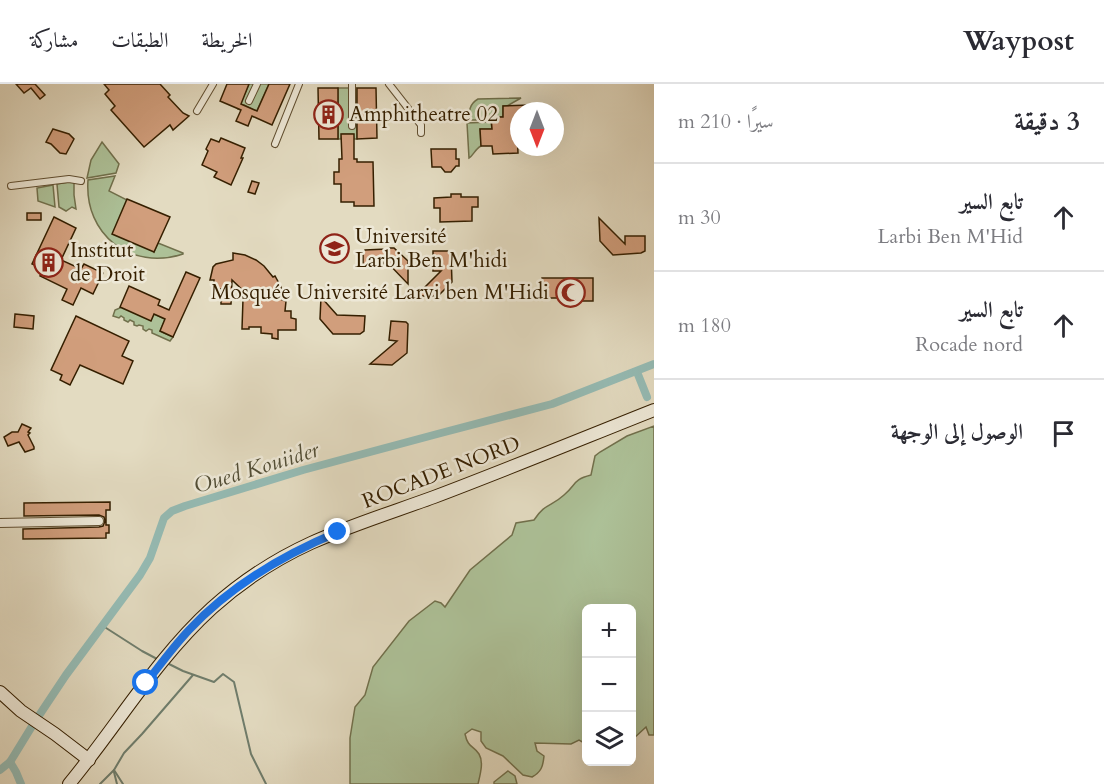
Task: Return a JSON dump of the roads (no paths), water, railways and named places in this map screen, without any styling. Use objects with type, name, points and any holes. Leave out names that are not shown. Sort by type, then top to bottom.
[{"type":"main road","name":"ROCADE NORD","points":[[89,760],[167,655],[190,628],[237,588],[283,557],[338,532],[434,497],[654,410]]},
{"type":"main road","points":[[0,692],[21,711],[56,734],[89,760],[69,784]]},
{"type":"street","points":[[197,111],[213,84]]},
{"type":"street","points":[[249,101],[257,84]]},
{"type":"street","points":[[275,144],[299,84]]},
{"type":"street","points":[[352,84],[352,126]]},
{"type":"street","points":[[389,84],[421,125],[421,133]]},
{"type":"street","points":[[11,186],[69,179],[81,181]]},
{"type":"street","points":[[0,523],[99,522]]},
{"type":"waterway","name":"Oued Kouiider","points":[[0,770],[10,762],[66,675],[140,575],[150,558],[164,518],[172,511],[303,470],[552,404],[654,364]]},
{"type":"waterway","name":"Oued Kouiider","points":[[637,372],[647,397]]},
{"type":"waterway","points":[[103,626],[159,660]]},
{"type":"waterway","points":[[167,663],[214,682],[223,674],[234,682],[251,754],[266,784]]},
{"type":"waterway","points":[[123,784],[114,770],[124,753],[193,675]]},
{"type":"waterway","name":"Oued Kouiider","points":[[10,762],[21,784]]},
{"type":"waterway","points":[[100,784],[114,770]]},
{"type":"waterway","points":[[114,772],[117,784]]},
{"type":"place","name":"Amphitheatre 02","points":[[328,114]]},
{"type":"place","name":"Université Larbi Ben M'hidi","points":[[334,248]]},
{"type":"place","name":"Institut de Droit","points":[[49,262]]},
{"type":"place","name":"Mosquée Université Larvi ben M'Hidi","points":[[570,292]]}]
